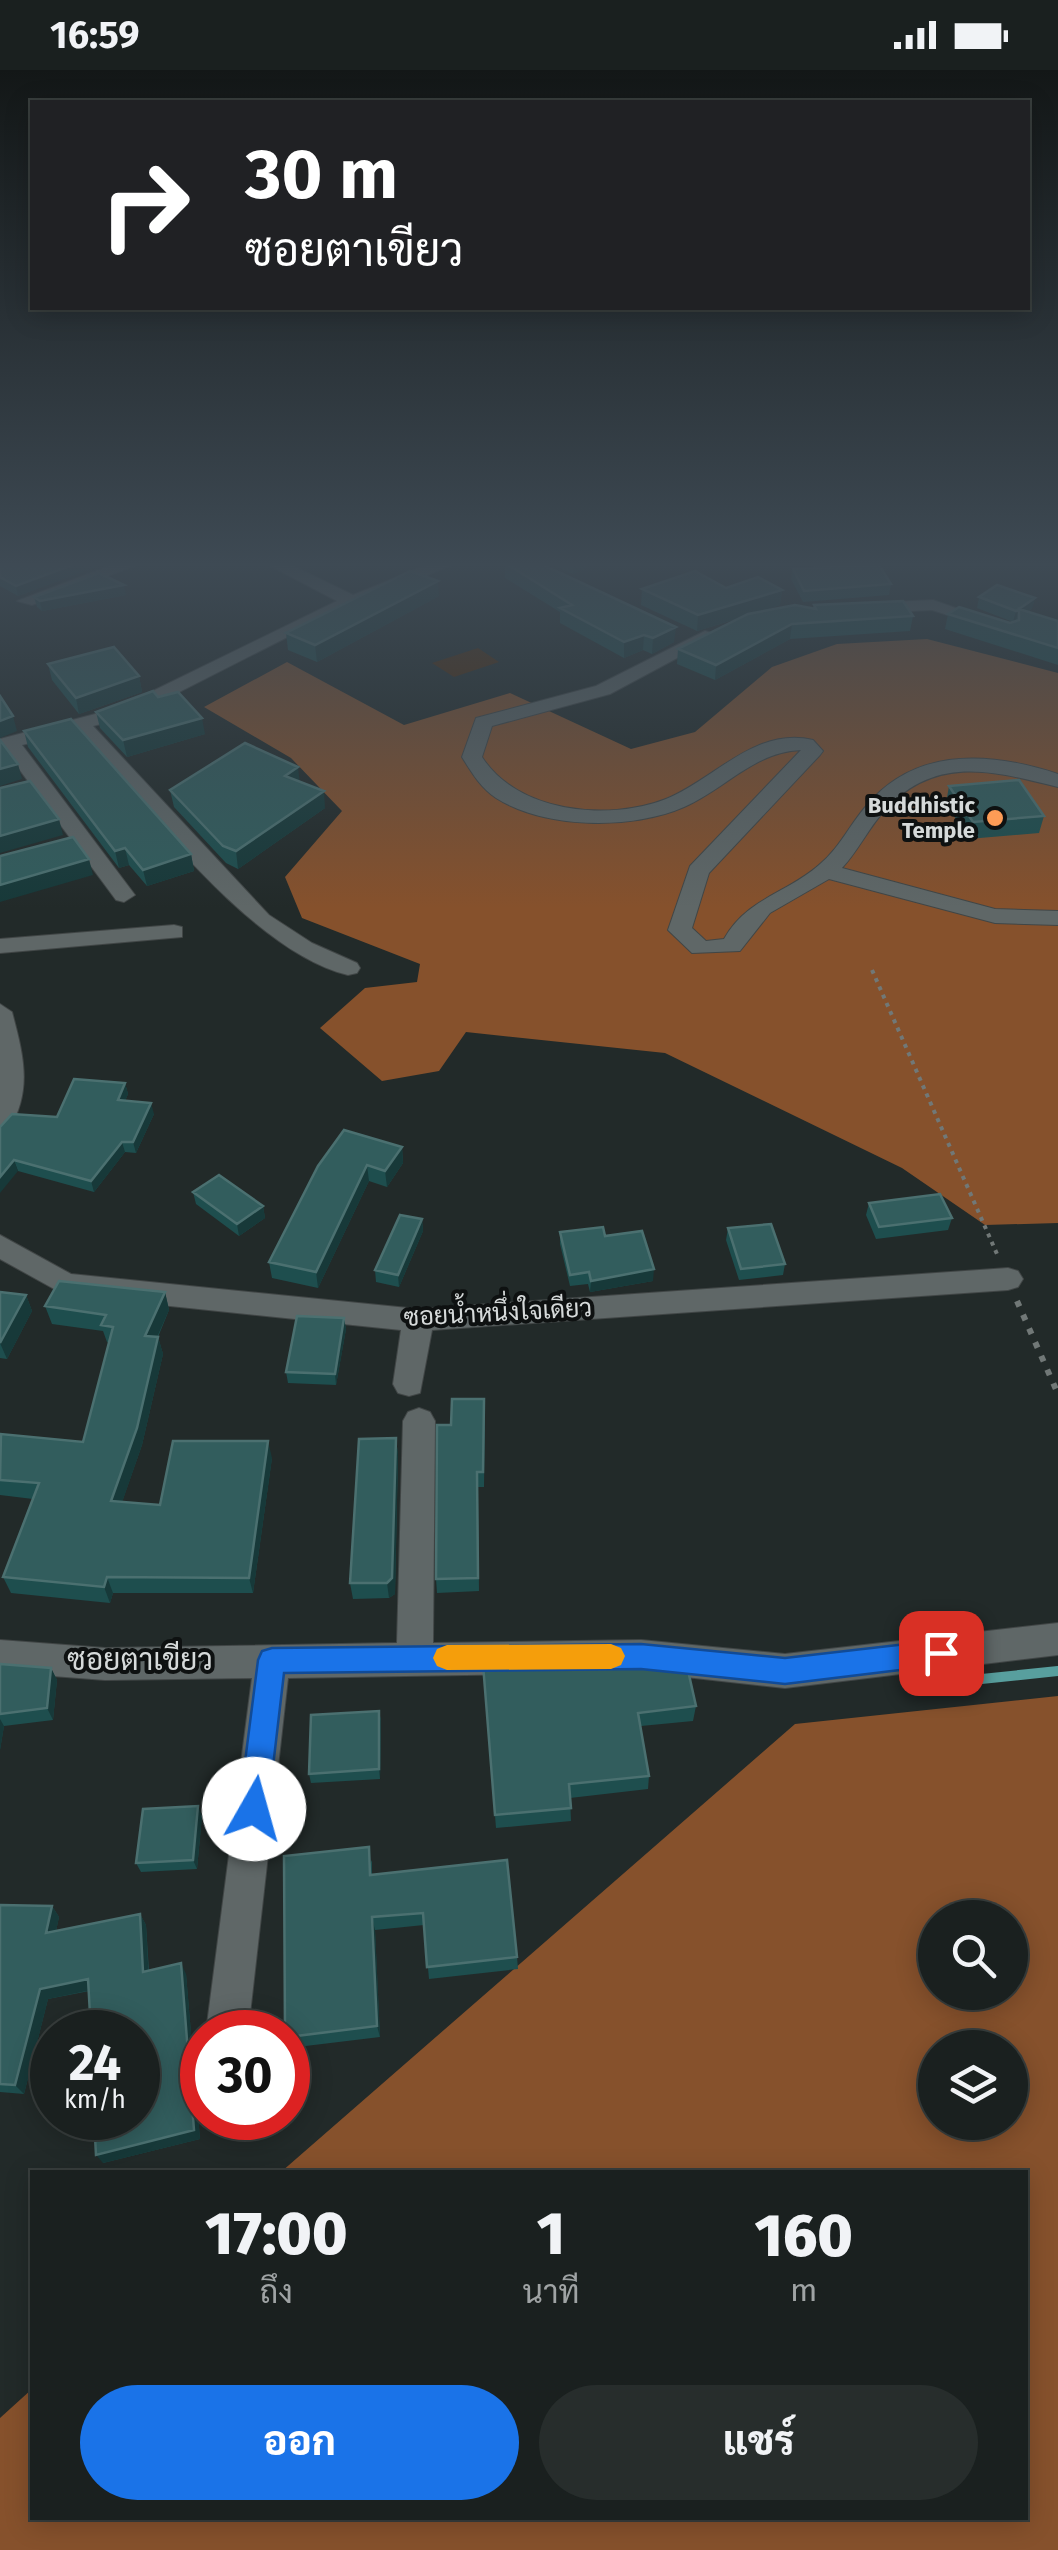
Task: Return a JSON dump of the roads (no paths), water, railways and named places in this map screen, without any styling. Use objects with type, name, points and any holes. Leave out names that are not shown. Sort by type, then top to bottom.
[{"type":"street","points":[[124,895],[74,842],[42,784],[5,744],[126,712],[197,677]]},
{"type":"street","points":[[625,677],[603,690],[483,722],[472,758],[491,785],[528,804],[622,816],[686,798],[716,783],[746,756],[781,742],[806,744],[813,751],[698,871],[680,930],[700,948],[732,946],[754,909],[826,872],[877,805],[917,772],[966,760],[1016,766],[1058,781]]},
{"type":"street","points":[[80,724],[261,920],[304,948],[348,968]]},
{"type":"street","points":[[14,792],[42,784]]},
{"type":"street","points":[[826,872],[897,887],[983,917],[1030,922],[1058,918]]},
{"type":"street","points":[[0,946],[174,932]]},
{"type":"street","points":[[0,1012],[14,1079],[9,1110],[0,1122]]},
{"type":"street","name":"ซอยน้ำหนึ่งใจเดียว","points":[[0,1246],[65,1284],[418,1320],[1008,1280]]},
{"type":"street","points":[[409,1384],[418,1320]]},
{"type":"street","points":[[416,1658],[419,1421]]},
{"type":"street","name":"ซอยตาเขียว","points":[[0,1656],[105,1664],[641,1656],[785,1671],[1058,1639]]},
{"type":"street","points":[[229,2010],[272,1660]]},
{"type":"waterway","points":[[933,1684],[1058,1671]]},
{"type":"place","name":"Buddhistic Temple","points":[[995,818]]}]
